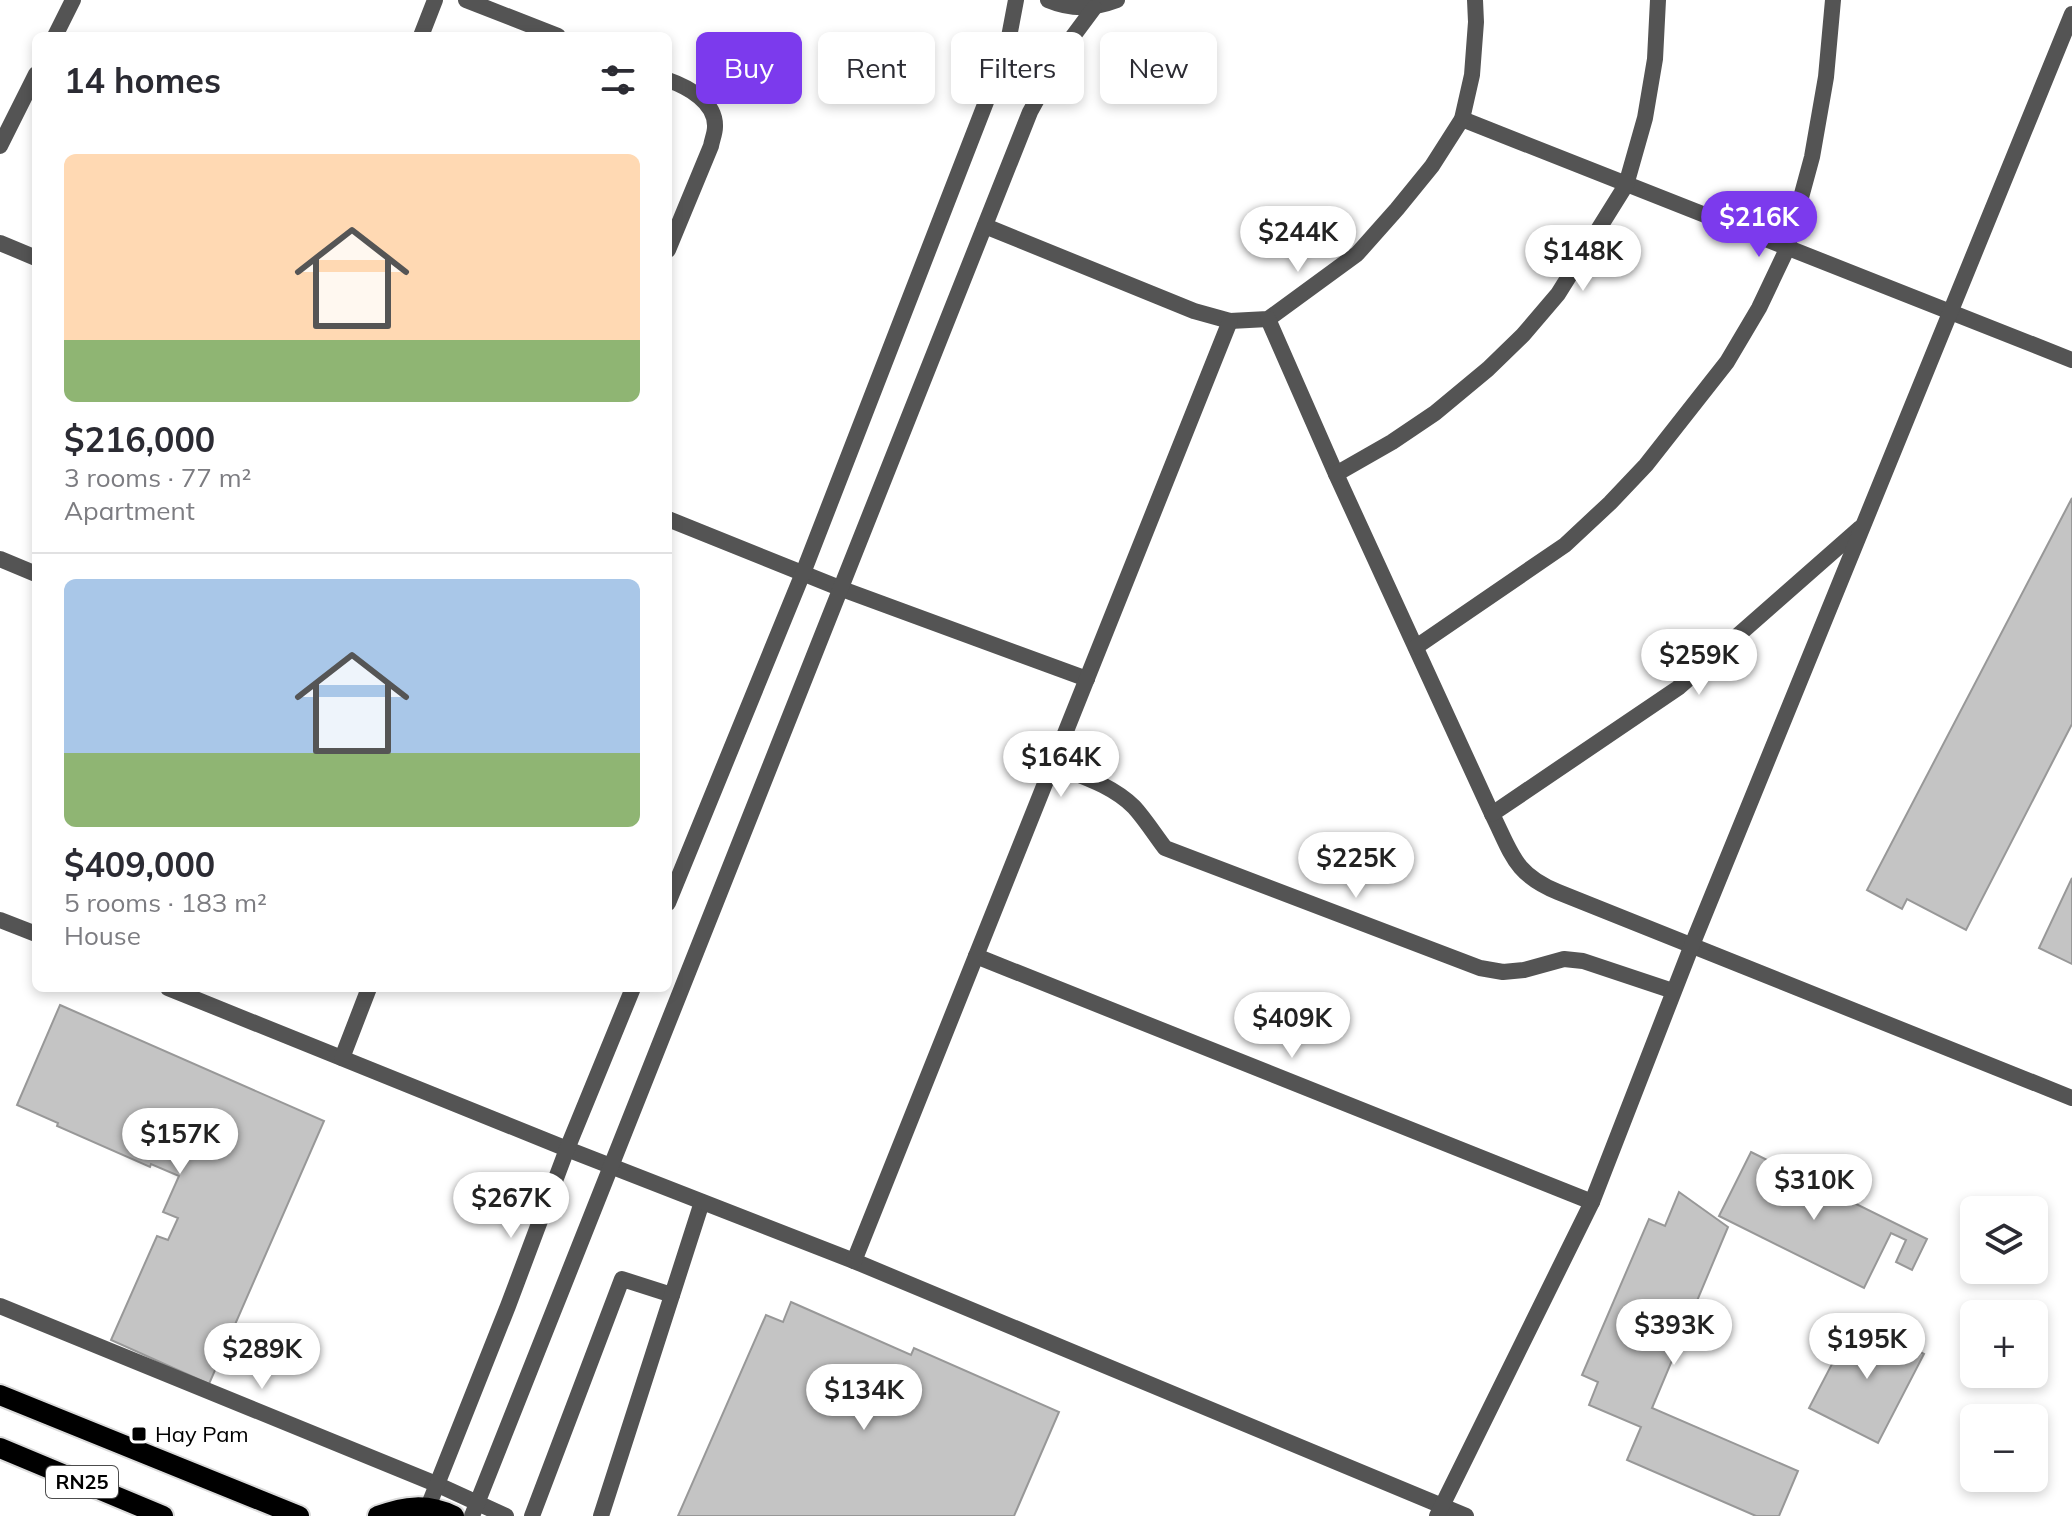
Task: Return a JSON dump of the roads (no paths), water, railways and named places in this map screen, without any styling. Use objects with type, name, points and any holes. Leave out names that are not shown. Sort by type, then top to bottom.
[{"type":"main road","name":"RN25","points":[[0,1395],[299,1516]]},
{"type":"main road","name":"RN25","points":[[0,1448],[163,1516]]},
{"type":"main road","points":[[378,1516],[403,1507],[428,1507],[454,1516]]},
{"type":"street","points":[[57,32],[73,0]]},
{"type":"street","points":[[423,32],[435,0]]},
{"type":"street","points":[[466,0],[548,32]]},
{"type":"street","points":[[672,893],[803,573],[998,71],[1016,0]]},
{"type":"street","points":[[1048,0],[1064,6],[1094,8],[1117,0]]},
{"type":"street","points":[[985,226],[1194,311],[1230,321],[1268,319],[1357,254],[1432,166],[1462,119],[1472,75],[1475,0]]},
{"type":"street","points":[[1336,474],[1435,413],[1488,369],[1558,294],[1626,185],[1645,118],[1655,59],[1658,0]]},
{"type":"street","points":[[1416,647],[1565,545],[1646,465],[1727,362],[1759,308],[1787,249],[1812,157],[1826,77],[1833,0]]},
{"type":"street","points":[[475,1509],[1030,112],[1068,43],[1094,8]]},
{"type":"street","points":[[1439,1511],[1592,1202],[1673,991],[2072,14]]},
{"type":"street","points":[[0,146],[32,82]]},
{"type":"street","points":[[672,82],[686,87],[703,100],[713,113],[716,128],[672,240]]},
{"type":"street","points":[[1462,119],[2072,360]]},
{"type":"street","points":[[0,243],[32,256]]},
{"type":"street","points":[[1268,319],[1336,474],[1520,869],[1537,883],[2072,1098]]},
{"type":"street","points":[[854,1261],[1230,321]]},
{"type":"street","points":[[672,521],[842,589],[1087,679]]},
{"type":"street","points":[[1492,814],[1678,688],[1863,525]]},
{"type":"street","points":[[0,559],[32,572]]},
{"type":"street","points":[[1054,765],[1117,794],[1134,807],[1165,848],[1183,857],[1480,968],[1503,972],[1524,970],[1564,959],[1583,961],[1673,991]]},
{"type":"street","points":[[0,920],[32,932]]},
{"type":"street","points":[[976,956],[1592,1202]]},
{"type":"street","points":[[178,992],[854,1261],[1439,1511],[1466,1516]]},
{"type":"street","points":[[342,1058],[367,992]]},
{"type":"street","points":[[428,1507],[631,992]]},
{"type":"street","points":[[601,1516],[702,1202]]},
{"type":"street","points":[[532,1516],[622,1279],[672,1295]]},
{"type":"street","points":[[0,1306],[436,1484],[475,1509],[506,1516]]},
{"type":"place","name":"Hay Pam","points":[[139,1434]]}]
